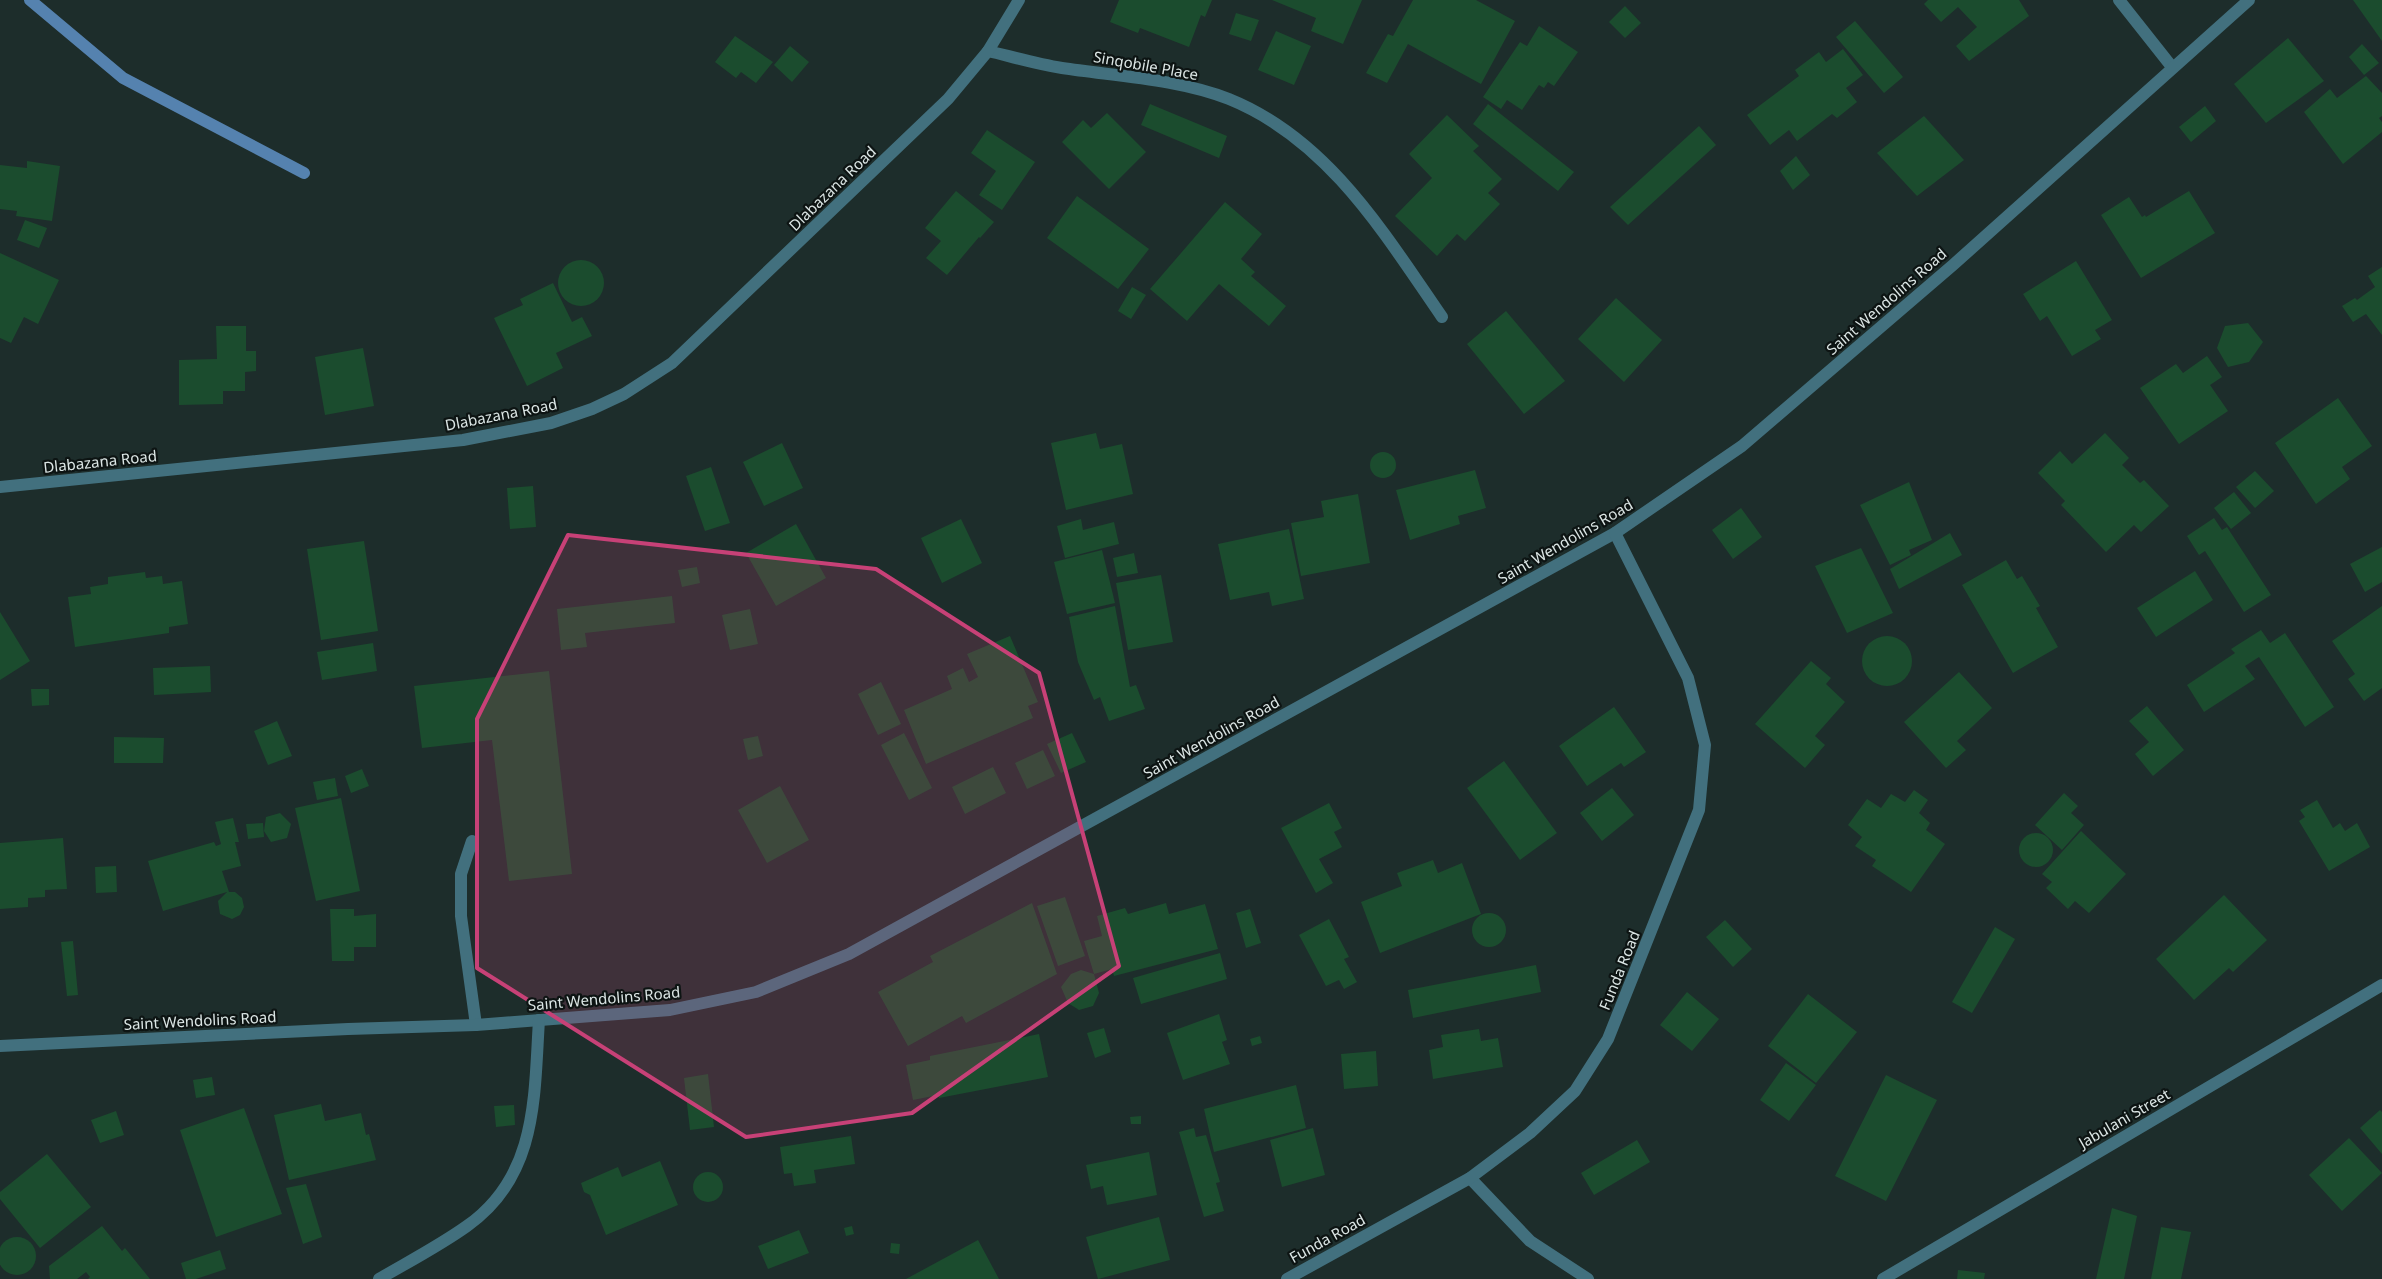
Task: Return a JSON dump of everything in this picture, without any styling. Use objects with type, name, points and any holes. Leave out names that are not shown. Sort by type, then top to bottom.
[{"type":"street","name":"Dlabazana Road","points":[[0,487],[463,440],[551,423],[592,409],[624,394],[672,363],[948,99],[988,51],[1019,0]]},
{"type":"street","points":[[2118,0],[2172,67]]},
{"type":"street","name":"Saint Wendolins Road","points":[[0,1046],[348,1029],[476,1025],[670,1010],[756,992],[849,954],[1615,534],[1742,446],[1953,265],[2249,0]]},
{"type":"street","name":"Sinqobile Place","points":[[988,51],[1059,67],[1166,82],[1228,99],[1266,117],[1316,154],[1369,211],[1442,317]]},
{"type":"street","name":"Funda Road","points":[[1287,1279],[1470,1178],[1530,1132],[1575,1091],[1608,1039],[1699,810],[1705,745],[1688,678],[1615,534]]},
{"type":"street","points":[[472,841],[461,874],[461,916],[476,1025]]},
{"type":"street","name":"Jabulani Street","points":[[1883,1279],[2382,985]]},
{"type":"street","points":[[379,1279],[468,1226],[496,1201],[514,1176],[525,1146],[534,1102],[539,1020]]},
{"type":"street","points":[[1470,1178],[1530,1241],[1588,1279]]},
{"type":"highlighted area","points":[[568,535],[876,569],[1039,673],[1119,966],[912,1113],[746,1137],[477,968],[477,719]]},
{"type":"building","points":[[1119,0],[1212,0],[1205,17],[1201,15],[1189,47],[1140,28],[1138,33],[1110,22]]},
{"type":"building","points":[[1272,0],[1362,0],[1343,44],[1311,31],[1316,18]]},
{"type":"building","points":[[1413,0],[1476,0],[1515,21],[1481,84],[1408,44],[1387,83],[1366,73],[1388,34],[1393,36]]},
{"type":"building","points":[[1928,0],[2019,0],[2029,16],[1969,61],[1956,46],[1977,27],[1958,7],[1941,22],[1924,4]]},
{"type":"building","points":[[2353,0],[2382,0],[2382,41]]},
{"type":"building","points":[[1625,6],[1641,23],[1625,38],[1609,22]]},
{"type":"building","points":[[1236,13],[1259,20],[1251,41],[1229,34]]},
{"type":"building","points":[[1855,21],[1903,77],[1884,93],[1836,37]]},
{"type":"building","points":[[1539,26],[1578,52],[1554,86],[1548,82],[1544,88],[1539,85],[1522,110],[1507,100],[1501,109],[1483,97],[1520,42],[1527,46]]},
{"type":"building","points":[[1276,31],[1311,46],[1294,85],[1258,70]]},
{"type":"building","points":[[735,36],[773,62],[756,83],[741,72],[736,78],[715,62]]},
{"type":"building","points":[[2288,38],[2324,81],[2266,123],[2234,84]]},
{"type":"building","points":[[2362,44],[2379,63],[2364,75],[2349,57]]},
{"type":"building","points":[[790,46],[809,62],[792,82],[774,65]]},
{"type":"building","points":[[1843,49],[1863,75],[1846,88],[1857,102],[1837,118],[1832,114],[1797,141],[1789,130],[1770,145],[1747,115],[1799,76],[1795,70],[1819,52],[1826,62]]},
{"type":"building","points":[[2366,76],[2382,93],[2382,116],[2379,118],[2382,122],[2382,132],[2343,164],[2304,112],[2330,89],[2337,98]]},
{"type":"building","points":[[1150,104],[1227,136],[1219,158],[1141,125]]},
{"type":"building","points":[[1488,104],[1574,172],[1558,191],[1473,124]]},
{"type":"building","points":[[2205,106],[2216,121],[2191,142],[2179,127]]},
{"type":"building","points":[[1107,113],[1146,152],[1109,189],[1062,142],[1083,120],[1091,128]]},
{"type":"building","points":[[1447,115],[1479,146],[1473,151],[1502,179],[1488,193],[1500,204],[1465,241],[1457,234],[1437,256],[1395,216],[1432,178],[1409,154]]},
{"type":"building","points":[[1924,116],[1964,160],[1917,196],[1877,153]]},
{"type":"building","points":[[1699,126],[1716,145],[1628,225],[1610,207]]},
{"type":"building","points":[[987,130],[1035,162],[1002,210],[979,195],[996,171],[971,153]]},
{"type":"building","points":[[1796,156],[1810,175],[1793,190],[1780,171]]},
{"type":"building","points":[[27,161],[60,166],[52,221],[16,216],[17,211],[0,209],[0,165],[27,168]]},
{"type":"building","points":[[956,191],[994,222],[947,275],[926,258],[941,241],[925,228]]},
{"type":"building","points":[[2189,191],[2215,233],[2141,278],[2101,215],[2129,197],[2142,217],[2145,215],[2146,217]]},
{"type":"building","points":[[1077,196],[1149,249],[1118,289],[1047,238]]},
{"type":"building","points":[[1225,202],[1262,234],[1241,259],[1255,272],[1251,276],[1286,306],[1269,326],[1219,284],[1187,321],[1150,289]]},
{"type":"building","points":[[25,220],[47,228],[39,248],[17,240]]},
{"type":"building","points":[[0,253],[59,280],[38,324],[24,317],[11,343],[0,338]]},
{"type":"building","points":[[586,260],[598,266],[603,274],[603,292],[598,300],[590,305],[576,306],[564,300],[559,292],[558,278],[564,266],[572,261]]},
{"type":"building","points":[[2076,261],[2112,320],[2095,330],[2101,339],[2072,356],[2047,316],[2040,321],[2023,294]]},
{"type":"building","points":[[2382,267],[2382,335],[2366,314],[2353,322],[2342,306],[2355,298],[2357,300],[2375,287],[2368,276]]},
{"type":"building","points":[[553,283],[572,322],[582,317],[592,336],[556,353],[563,368],[527,386],[494,318],[523,305],[520,299]]},
{"type":"building","points":[[1132,287],[1146,295],[1131,319],[1118,311]]},
{"type":"building","points":[[1616,298],[1662,340],[1624,382],[1578,339]]},
{"type":"building","points":[[1506,311],[1565,381],[1524,414],[1467,344]]},
{"type":"building","points":[[2248,323],[2263,342],[2249,362],[2228,367],[2217,348],[2225,326]]},
{"type":"building","points":[[216,326],[246,326],[246,351],[256,351],[256,371],[245,372],[245,391],[223,391],[223,404],[179,405],[179,360],[217,359]]},
{"type":"building","points":[[363,348],[374,406],[325,415],[315,357]]},
{"type":"building","points":[[2207,356],[2222,377],[2210,385],[2228,411],[2179,444],[2140,388],[2176,364],[2183,373]]},
{"type":"building","points":[[2338,398],[2372,446],[2342,467],[2350,479],[2316,504],[2275,443]]},
{"type":"building","points":[[1096,433],[1100,449],[1122,444],[1133,494],[1066,510],[1051,443]]},
{"type":"building","points":[[2105,433],[2129,458],[2122,465],[2140,483],[2144,480],[2169,506],[2141,532],[2134,525],[2106,552],[2061,505],[2065,501],[2038,473],[2060,451],[2072,464]]},
{"type":"building","points":[[782,443],[803,488],[764,506],[743,462]]},
{"type":"building","points":[[1383,452],[1392,456],[1396,465],[1392,474],[1383,478],[1374,474],[1370,465],[1374,456]]},
{"type":"building","points":[[711,467],[730,523],[705,531],[686,476]]},
{"type":"building","points":[[1475,470],[1486,508],[1458,516],[1460,524],[1410,540],[1396,490]]},
{"type":"building","points":[[2255,471],[2274,491],[2255,508],[2236,487]]},
{"type":"building","points":[[1909,482],[1932,540],[1909,550],[1911,555],[1890,565],[1860,505]]},
{"type":"building","points":[[533,486],[536,527],[510,529],[507,488]]},
{"type":"building","points":[[2234,492],[2251,513],[2231,529],[2214,508]]},
{"type":"building","points":[[1358,494],[1370,563],[1301,576],[1291,523],[1324,517],[1321,501]]},
{"type":"building","points":[[1741,508],[1762,537],[1733,559],[1712,530]]},
{"type":"building","points":[[2214,518],[2222,530],[2227,527],[2271,595],[2244,612],[2205,551],[2199,555],[2187,536]]},
{"type":"building","points":[[961,519],[982,563],[942,583],[921,538]]},
{"type":"building","points":[[1081,519],[1083,530],[1114,522],[1119,544],[1065,558],[1057,526]]},
{"type":"building","points":[[796,524],[826,578],[776,606],[746,553]]},
{"type":"building","points":[[1289,529],[1304,599],[1272,606],[1269,592],[1230,600],[1218,544]]},
{"type":"building","points":[[1950,533],[1962,555],[1899,589],[1890,569]]},
{"type":"building","points":[[364,541],[378,631],[321,640],[307,549]]},
{"type":"building","points":[[2382,547],[2382,582],[2365,592],[2350,564]]},
{"type":"building","points":[[1861,548],[1893,613],[1847,633],[1815,566]]},
{"type":"building","points":[[1102,550],[1115,603],[1067,614],[1054,562]]},
{"type":"building","points":[[1134,553],[1138,573],[1117,577],[1113,558]]},
{"type":"building","points":[[2006,560],[2017,579],[2022,576],[2040,606],[2036,608],[2058,647],[2013,673],[1962,585]]},
{"type":"building","points":[[697,567],[700,583],[682,587],[678,570]]},
{"type":"building","points":[[2195,571],[2213,600],[2156,637],[2137,608]]},
{"type":"building","points":[[145,572],[146,578],[162,576],[163,584],[182,581],[188,624],[169,627],[169,633],[75,647],[68,597],[91,594],[90,587],[108,584],[108,577]]},
{"type":"building","points":[[1161,575],[1173,642],[1128,650],[1116,583]]},
{"type":"building","points":[[672,596],[675,623],[585,633],[587,647],[561,650],[557,609]]},
{"type":"building","points":[[1115,606],[1130,687],[1136,685],[1145,709],[1109,721],[1100,697],[1094,700],[1078,662],[1069,617]]},
{"type":"building","points":[[2382,606],[2382,688],[2364,701],[2348,679],[2355,674],[2332,641]]},
{"type":"building","points":[[750,609],[758,644],[730,650],[722,615]]},
{"type":"building","points":[[0,612],[30,661],[0,680]]},
{"type":"building","points":[[2261,630],[2270,643],[2285,633],[2334,707],[2305,727],[2259,657],[2245,666],[2255,679],[2204,712],[2187,685],[2235,653],[2231,649]]},
{"type":"building","points":[[1010,636],[1038,702],[1028,706],[1033,718],[926,764],[904,710],[952,689],[947,676],[963,668],[969,682],[978,677],[967,654]]},
{"type":"building","points":[[1882,636],[1892,636],[1905,643],[1912,656],[1912,666],[1905,679],[1892,686],[1882,686],[1873,682],[1866,675],[1862,666],[1862,656],[1866,647],[1873,640]]},
{"type":"building","points":[[373,643],[377,671],[322,680],[317,652]]},
{"type":"building","points":[[1811,661],[1831,678],[1826,684],[1845,702],[1815,736],[1825,745],[1805,768],[1755,724]]},
{"type":"building","points":[[210,666],[211,692],[154,695],[153,668]]},
{"type":"building","points":[[549,671],[572,874],[509,881],[492,740],[422,748],[414,686]]},
{"type":"building","points":[[1959,672],[1992,708],[1957,741],[1966,750],[1946,768],[1904,722]]},
{"type":"building","points":[[881,682],[901,724],[878,735],[858,694]]},
{"type":"building","points":[[31,689],[49,689],[49,705],[32,706]]},
{"type":"building","points":[[2147,706],[2184,750],[2153,776],[2135,754],[2149,742],[2129,721]]},
{"type":"building","points":[[1614,707],[1646,752],[1624,767],[1621,763],[1587,786],[1559,746]]},
{"type":"building","points":[[277,721],[292,756],[268,765],[254,731]]},
{"type":"building","points":[[904,733],[932,788],[909,800],[881,745]]},
{"type":"building","points":[[1072,733],[1086,762],[1061,773],[1047,744]]},
{"type":"building","points":[[758,736],[763,756],[748,760],[743,739]]},
{"type":"building","points":[[114,737],[164,738],[163,763],[114,763]]},
{"type":"building","points":[[1043,750],[1055,776],[1027,789],[1015,763]]},
{"type":"building","points":[[1504,761],[1557,833],[1520,860],[1467,788]]},
{"type":"building","points":[[993,767],[1006,793],[965,814],[952,787]]},
{"type":"building","points":[[362,769],[369,786],[351,793],[345,776]]},
{"type":"building","points":[[335,778],[338,796],[317,800],[313,782]]},
{"type":"building","points":[[780,786],[809,840],[767,863],[738,810]]},
{"type":"building","points":[[1612,788],[1634,815],[1602,841],[1580,813]]},
{"type":"building","points":[[1914,790],[1928,800],[1919,813],[1930,823],[1926,830],[1945,844],[1911,892],[1872,866],[1876,860],[1855,846],[1862,837],[1848,825],[1867,799],[1881,808],[1891,794],[1905,802]]},
{"type":"building","points":[[2064,793],[2078,806],[2071,813],[2084,825],[2062,850],[2035,825]]},
{"type":"building","points":[[341,798],[360,891],[316,901],[295,808]]},
{"type":"building","points":[[2317,800],[2333,828],[2340,823],[2345,831],[2357,823],[2370,847],[2329,871],[2299,821],[2305,817],[2300,810]]},
{"type":"building","points":[[1329,803],[1342,828],[1334,832],[1342,847],[1319,859],[1333,883],[1316,893],[1281,828]]},
{"type":"building","points":[[280,813],[291,824],[287,838],[271,842],[264,831],[266,817]]},
{"type":"building","points":[[233,818],[239,842],[235,842],[241,866],[222,871],[229,892],[235,892],[242,898],[244,907],[240,915],[232,919],[220,914],[218,901],[227,892],[163,911],[148,861],[214,842],[216,846],[221,844],[215,822]]},
{"type":"building","points":[[263,823],[264,837],[248,839],[246,824]]},
{"type":"building","points":[[2081,831],[2126,874],[2089,913],[2075,901],[2068,909],[2046,888],[2052,882],[2042,874]]},
{"type":"building","points":[[2036,833],[2048,838],[2053,850],[2048,862],[2036,867],[2024,862],[2019,850],[2024,838]]},
{"type":"building","points":[[63,838],[67,889],[45,890],[45,897],[28,898],[28,907],[0,909],[0,843]]},
{"type":"building","points":[[1433,860],[1438,873],[1462,863],[1481,914],[1380,953],[1361,902],[1402,886],[1397,873]]},
{"type":"building","points":[[116,866],[117,892],[96,893],[95,867]]},
{"type":"building","points":[[2224,895],[2267,940],[2233,972],[2229,968],[2194,1000],[2156,959]]},
{"type":"building","points":[[1065,897],[1085,956],[1058,966],[1037,906]]},
{"type":"building","points":[[1032,903],[1057,974],[966,1023],[962,1016],[908,1046],[878,992],[933,962],[930,956]]},
{"type":"building","points":[[1166,903],[1169,914],[1205,904],[1218,949],[1114,976],[1112,969],[1094,974],[1084,941],[1102,936],[1097,916],[1125,908],[1128,914]]},
{"type":"building","points":[[330,909],[354,909],[354,916],[376,914],[376,947],[354,947],[354,961],[332,961]]},
{"type":"building","points":[[1250,909],[1261,943],[1246,948],[1236,913]]},
{"type":"building","points":[[1489,913],[1501,918],[1506,930],[1501,942],[1489,947],[1477,942],[1472,930],[1477,918]]},
{"type":"building","points":[[1329,919],[1349,957],[1344,959],[1357,982],[1344,989],[1339,980],[1326,986],[1299,935]]},
{"type":"building","points":[[1725,920],[1752,949],[1733,967],[1706,937]]},
{"type":"building","points":[[1995,927],[2015,939],[1972,1013],[1952,1002]]},
{"type":"building","points":[[73,941],[78,995],[67,996],[61,942]]},
{"type":"building","points":[[1220,953],[1227,979],[1141,1004],[1133,978]]},
{"type":"building","points":[[1536,965],[1541,992],[1413,1018],[1408,990]]},
{"type":"building","points":[[1081,970],[1094,974],[1099,993],[1093,1006],[1079,1010],[1068,1003],[1061,987],[1071,974]]},
{"type":"building","points":[[1687,992],[1719,1019],[1692,1051],[1660,1025]]},
{"type":"building","points":[[1808,994],[1857,1032],[1816,1083],[1768,1046]]},
{"type":"building","points":[[1219,1014],[1227,1040],[1222,1042],[1230,1064],[1183,1080],[1167,1033]]},
{"type":"building","points":[[1104,1028],[1111,1052],[1095,1058],[1087,1033]]},
{"type":"building","points":[[1479,1029],[1481,1041],[1498,1038],[1503,1067],[1433,1079],[1429,1050],[1443,1047],[1441,1035]]},
{"type":"building","points":[[1039,1034],[1048,1077],[939,1098],[938,1095],[913,1100],[906,1065],[930,1060],[930,1056]]},
{"type":"building","points":[[1260,1036],[1262,1043],[1252,1046],[1250,1039]]},
{"type":"building","points":[[1376,1051],[1378,1086],[1344,1089],[1341,1054]]},
{"type":"building","points":[[1786,1063],[1816,1085],[1789,1121],[1760,1100]]},
{"type":"building","points":[[708,1074],[714,1127],[690,1130],[684,1078]]},
{"type":"building","points":[[1886,1075],[1937,1100],[1886,1201],[1835,1176]]},
{"type":"building","points":[[212,1077],[215,1095],[196,1098],[193,1080]]},
{"type":"building","points":[[1296,1085],[1306,1128],[1214,1152],[1204,1109]]},
{"type":"building","points":[[321,1104],[325,1121],[361,1113],[366,1135],[369,1134],[376,1160],[289,1180],[274,1115]]},
{"type":"building","points":[[514,1105],[515,1125],[496,1127],[494,1106]]},
{"type":"building","points":[[244,1108],[282,1214],[216,1237],[180,1130]]},
{"type":"building","points":[[2380,1110],[2382,1112],[2382,1154],[2360,1128]]},
{"type":"building","points":[[116,1111],[124,1135],[100,1143],[91,1120]]},
{"type":"building","points":[[1141,1116],[1141,1124],[1131,1124],[1130,1117]]},
{"type":"building","points":[[1194,1128],[1196,1137],[1206,1135],[1220,1182],[1216,1183],[1224,1211],[1204,1217],[1179,1132]]},
{"type":"building","points":[[1313,1128],[1325,1175],[1282,1187],[1270,1140]]},
{"type":"building","points":[[851,1136],[855,1164],[814,1170],[816,1183],[794,1186],[792,1173],[784,1174],[780,1147]]},
{"type":"building","points":[[2349,1138],[2382,1173],[2342,1211],[2309,1175]]},
{"type":"building","points":[[1637,1140],[1650,1162],[1594,1195],[1581,1173]]},
{"type":"building","points":[[1149,1152],[1157,1195],[1107,1205],[1103,1186],[1091,1189],[1086,1165]]},
{"type":"building","points":[[47,1154],[91,1207],[40,1248],[0,1199],[0,1192]]},
{"type":"building","points":[[660,1161],[678,1205],[606,1235],[590,1195],[584,1192],[581,1183],[618,1167],[622,1177]]},
{"type":"building","points":[[708,1172],[719,1176],[723,1187],[719,1198],[708,1202],[697,1198],[693,1187],[697,1176]]},
{"type":"building","points":[[306,1184],[322,1237],[303,1244],[286,1188]]},
{"type":"building","points":[[2112,1208],[2137,1216],[2124,1279],[2096,1279]]},
{"type":"building","points":[[1159,1217],[1170,1260],[1098,1279],[1086,1237]]},
{"type":"building","points":[[102,1226],[122,1251],[125,1248],[150,1279],[88,1279],[90,1277],[86,1272],[77,1279],[50,1279],[49,1266]]},
{"type":"building","points":[[852,1226],[854,1234],[846,1236],[844,1228]]},
{"type":"building","points":[[2161,1227],[2191,1232],[2181,1279],[2151,1279]]},
{"type":"building","points":[[799,1230],[809,1253],[768,1269],[758,1246]]},
{"type":"building","points":[[17,1237],[24,1238],[30,1243],[35,1249],[35,1263],[30,1269],[24,1274],[17,1275],[10,1274],[4,1269],[-1,1263],[-2,1256],[-1,1249],[4,1243],[10,1238]]},
{"type":"building","points":[[978,1240],[999,1279],[906,1279]]},
{"type":"building","points":[[891,1243],[900,1244],[899,1254],[890,1253]]},
{"type":"building","points":[[220,1250],[226,1269],[196,1279],[186,1279],[181,1263]]},
{"type":"building","points":[[1958,1270],[1985,1273],[1984,1279],[1957,1279]]},
{"type":"waterway","points":[[30,0],[123,78],[304,173]]}]
